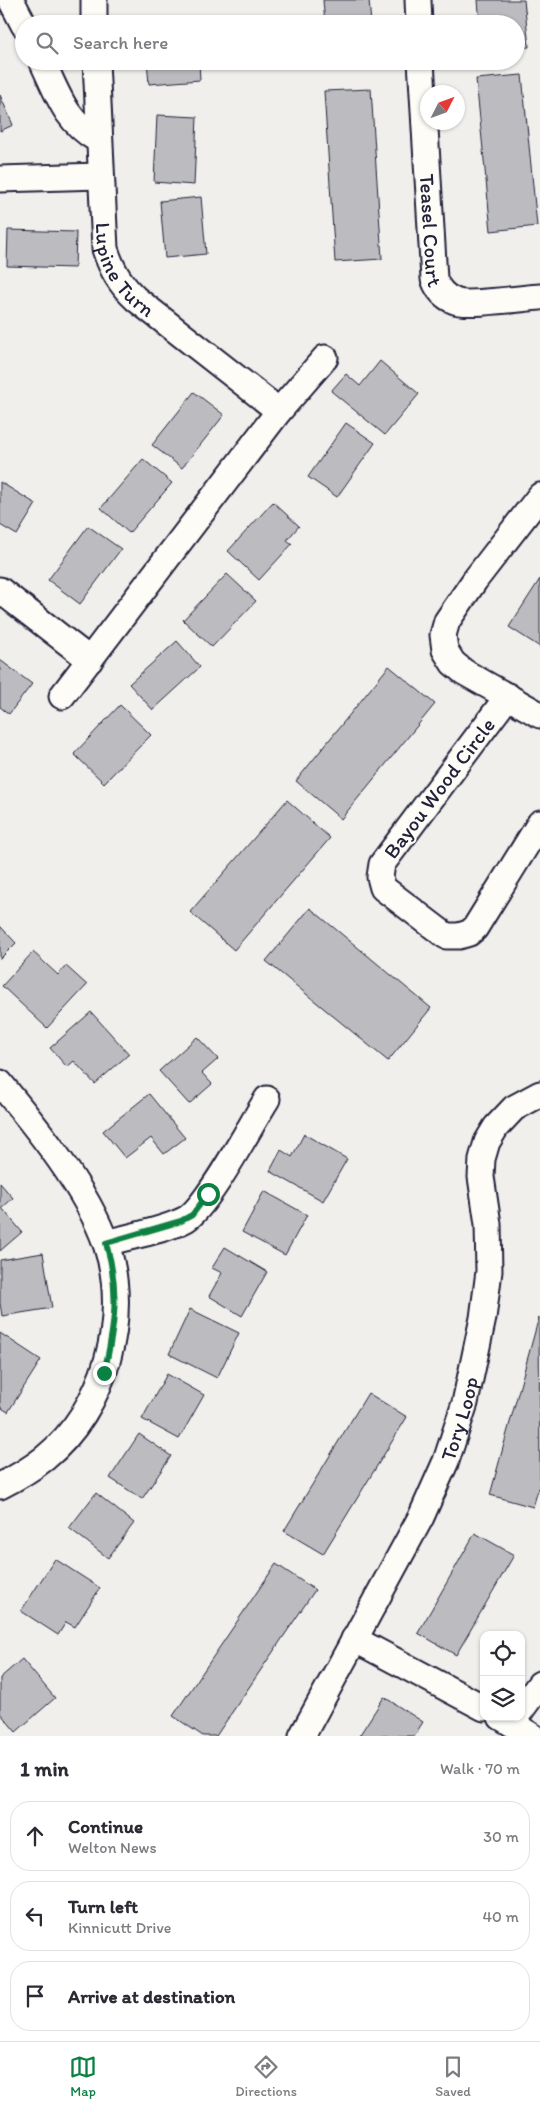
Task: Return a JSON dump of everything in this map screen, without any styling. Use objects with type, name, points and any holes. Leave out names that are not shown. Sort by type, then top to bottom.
[{"type":"street","points":[[94,0],[94,15]]},
{"type":"street","points":[[418,0],[419,15]]},
{"type":"street","points":[[47,70],[71,118],[84,132],[98,140]]},
{"type":"street","name":"Lupine Turn","points":[[96,70],[98,140],[105,248],[114,273],[124,287],[279,411]]},
{"type":"street","name":"Teasel Court","points":[[422,70],[434,279],[437,287],[444,296],[456,302],[470,303],[540,297]]},
{"type":"street","points":[[0,179],[100,176]]},
{"type":"street","points":[[62,696],[279,411],[325,358]]},
{"type":"street","points":[[540,496],[475,580],[447,621],[443,635],[445,650],[452,663],[464,672],[540,715]]},
{"type":"street","points":[[0,590],[90,660]]},
{"type":"street","name":"Bayou Wood Circle","points":[[508,696],[382,864],[380,877],[384,888],[446,936],[459,936],[469,932],[475,928],[540,823]]},
{"type":"street","points":[[0,1083],[24,1111],[67,1171],[96,1219],[106,1243],[112,1268],[116,1307],[113,1333],[104,1373],[89,1404],[70,1433],[46,1457],[18,1477],[0,1486]]},
{"type":"street","name":"Tory Loop","points":[[302,1736],[421,1517],[446,1461],[464,1403],[483,1318],[488,1271],[488,1224],[481,1177],[482,1159],[487,1142],[496,1127],[514,1108],[540,1094]]},
{"type":"street","points":[[106,1243],[171,1225],[192,1215],[214,1185],[267,1098]]},
{"type":"street","points":[[354,1638],[480,1706]]},
{"type":"street","points":[[515,1723],[540,1684]]},
{"type":"building","points":[[323,0],[369,0],[370,15],[324,15]]},
{"type":"building","points":[[478,0],[524,0],[529,47],[525,47],[525,15],[479,15]]},
{"type":"building","points":[[148,70],[199,70],[200,80],[149,84]]},
{"type":"building","points":[[522,75],[537,226],[491,231],[476,79]]},
{"type":"building","points":[[371,89],[382,259],[335,262],[324,91]]},
{"type":"building","points":[[0,95],[13,125],[0,131]]},
{"type":"building","points":[[157,115],[197,117],[194,185],[154,182]]},
{"type":"building","points":[[201,197],[206,254],[165,258],[160,201]]},
{"type":"building","points":[[8,230],[76,232],[75,268],[7,266]]},
{"type":"building","points":[[380,361],[419,394],[385,435],[331,391],[346,374],[360,386]]},
{"type":"building","points":[[194,392],[224,415],[182,468],[152,445]]},
{"type":"building","points":[[346,423],[375,443],[337,497],[308,477]]},
{"type":"building","points":[[143,459],[172,483],[129,533],[101,508]]},
{"type":"building","points":[[0,482],[36,504],[17,535],[0,525]]},
{"type":"building","points":[[273,502],[299,526],[287,540],[292,544],[259,580],[228,551]]},
{"type":"building","points":[[88,526],[121,549],[80,604],[48,580]]},
{"type":"building","points":[[227,574],[256,601],[212,647],[183,620]]},
{"type":"building","points":[[540,579],[540,647],[509,627]]},
{"type":"building","points":[[177,641],[200,667],[153,710],[129,684]]},
{"type":"building","points":[[0,660],[32,684],[9,714],[0,707]]},
{"type":"building","points":[[389,666],[435,704],[341,819],[296,781]]},
{"type":"building","points":[[120,705],[151,735],[104,783],[74,754]]},
{"type":"building","points":[[287,800],[330,838],[234,950],[190,912]]},
{"type":"building","points":[[310,908],[431,1008],[388,1061],[266,961]]},
{"type":"building","points":[[0,926],[16,943],[0,959]]},
{"type":"building","points":[[33,952],[58,975],[66,966],[87,985],[47,1028],[2,986]]},
{"type":"building","points":[[91,1012],[129,1054],[95,1084],[74,1061],[67,1067],[50,1048]]},
{"type":"building","points":[[197,1037],[218,1059],[202,1073],[212,1084],[189,1104],[159,1071]]},
{"type":"building","points":[[149,1094],[185,1138],[164,1154],[151,1138],[125,1158],[103,1131]]},
{"type":"building","points":[[304,1134],[347,1159],[323,1201],[270,1171],[281,1150],[292,1157]]},
{"type":"building","points":[[0,1183],[13,1198],[2,1208],[22,1232],[0,1251]]},
{"type":"building","points":[[264,1191],[307,1215],[285,1255],[242,1232]]},
{"type":"building","points":[[225,1247],[267,1272],[242,1316],[209,1296],[222,1273],[212,1268]]},
{"type":"building","points":[[43,1253],[52,1308],[2,1316],[0,1303],[0,1260]]},
{"type":"building","points":[[190,1309],[239,1333],[217,1378],[169,1354]]},
{"type":"building","points":[[539,1317],[540,1483],[533,1507],[490,1495]]},
{"type":"building","points":[[0,1333],[41,1360],[8,1412],[0,1407]]},
{"type":"building","points":[[167,1374],[204,1395],[179,1439],[142,1419]]},
{"type":"building","points":[[368,1393],[407,1417],[323,1554],[284,1531]]},
{"type":"building","points":[[139,1434],[171,1456],[142,1499],[110,1478]]},
{"type":"building","points":[[96,1493],[134,1523],[108,1558],[69,1528]]},
{"type":"building","points":[[475,1533],[514,1555],[456,1655],[418,1633]]},
{"type":"building","points":[[55,1559],[100,1588],[75,1627],[66,1622],[58,1635],[21,1611]]},
{"type":"building","points":[[276,1564],[315,1590],[216,1736],[203,1736],[173,1716]]},
{"type":"building","points":[[22,1659],[55,1698],[16,1732],[0,1713],[0,1678]]},
{"type":"building","points":[[384,1697],[423,1722],[414,1736],[359,1736]]},
{"type":"route","points":[[104,1373],[113,1333],[116,1307],[112,1268],[106,1243],[181,1221],[192,1215],[208,1194]]}]
